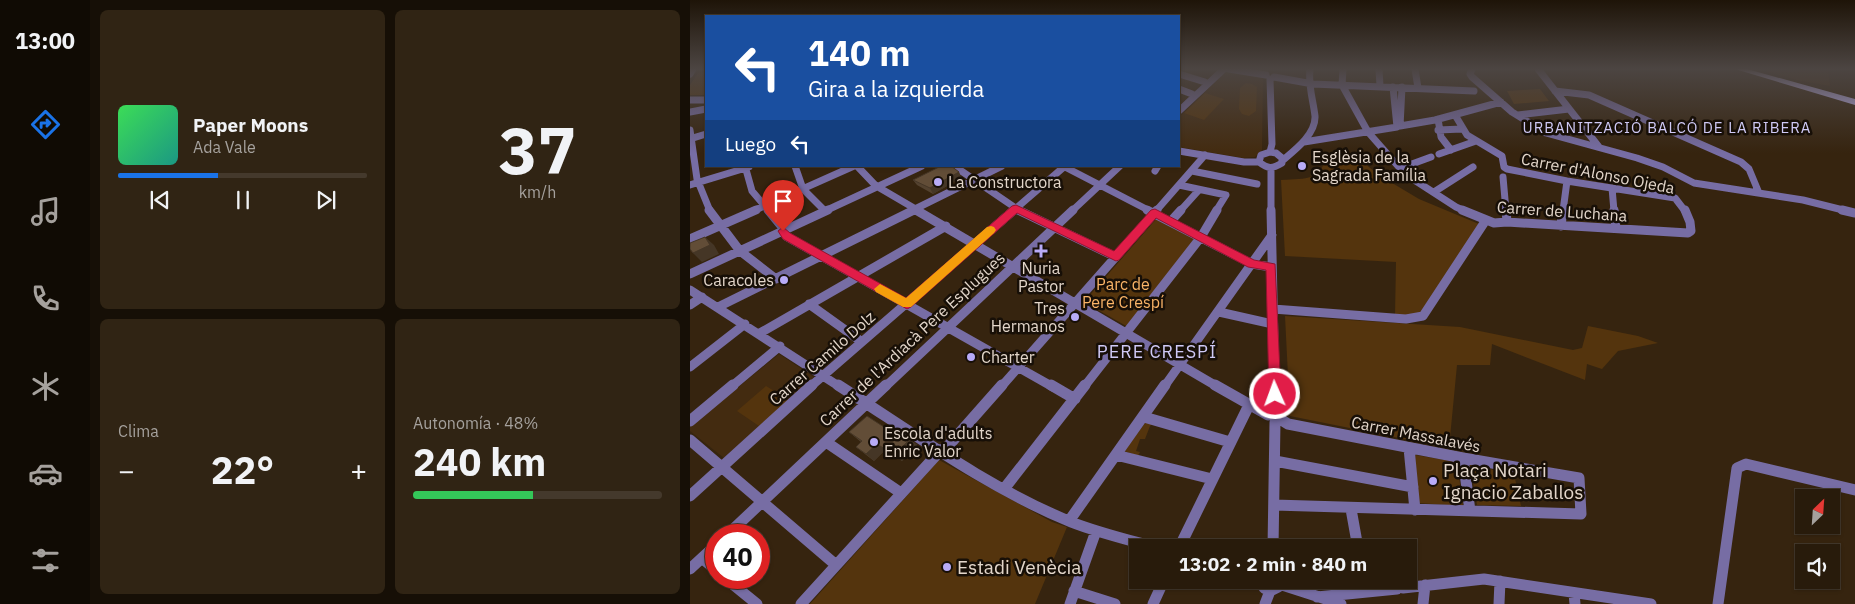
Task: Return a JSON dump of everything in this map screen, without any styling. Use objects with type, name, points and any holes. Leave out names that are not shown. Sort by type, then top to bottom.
[{"type":"main road","points":[[1838,97],[1855,102]]},
{"type":"street","points":[[1180,107],[1191,97]]},
{"type":"street","points":[[1270,152],[1272,144],[1271,97]]},
{"type":"street","points":[[1180,151],[1244,162],[1259,162],[1263,166],[1271,168],[1280,165],[1282,158],[1304,142],[1315,118],[1311,97]]},
{"type":"street","name":"Carrer de Luchana","points":[[1349,97],[1368,132],[1405,174],[1456,207],[1486,220],[1498,223],[1688,233]]},
{"type":"street","points":[[1394,97],[1398,127]]},
{"type":"street","points":[[1398,127],[1401,97]]},
{"type":"street","points":[[1495,97],[1517,115],[1546,133],[1663,167],[1694,183],[1803,200],[1855,213]]},
{"type":"street","points":[[1560,97],[1599,147]]},
{"type":"street","points":[[1594,97],[1741,162],[1748,169],[1759,193]]},
{"type":"street","points":[[690,100],[705,100]]},
{"type":"street","points":[[1304,142],[1398,127],[1455,115],[1501,102]]},
{"type":"street","points":[[690,112],[705,109]]},
{"type":"street","points":[[1517,115],[1569,109]]},
{"type":"street","points":[[1455,115],[1467,135],[1502,156],[1505,173],[1507,222]]},
{"type":"street","points":[[1437,119],[1441,137],[1451,150]]},
{"type":"street","points":[[1438,130],[1462,129]]},
{"type":"street","points":[[690,130],[694,184],[707,207],[740,251],[776,279]]},
{"type":"street","points":[[691,139],[705,134]]},
{"type":"street","points":[[1439,154],[1476,141]]},
{"type":"street","points":[[1259,162],[1261,155],[1270,152],[1282,158]]},
{"type":"street","points":[[801,604],[901,493],[940,451],[949,445],[1019,368],[1205,155]]},
{"type":"street","points":[[1401,168],[1430,157]]},
{"type":"street","points":[[694,184],[747,167],[752,191],[782,228],[786,236],[1075,399]]},
{"type":"street","points":[[795,167],[803,189],[825,211]]},
{"type":"street","points":[[690,239],[854,167]]},
{"type":"street","name":"Carrer Massalavés","points":[[857,167],[877,187],[946,226],[1180,366],[1249,405],[1288,424],[1409,448],[1579,478],[1580,514],[1470,511]]},
{"type":"street","points":[[691,271],[740,251],[920,167]]},
{"type":"street","points":[[955,167],[1016,208],[1116,257]]},
{"type":"street","points":[[718,307],[1000,167]]},
{"type":"street","name":"Carrer Camilo Dolz","points":[[690,496],[823,375],[1063,167]]},
{"type":"street","points":[[1066,167],[1252,264],[1271,267]]},
{"type":"street","name":"Carrer de l'Ardiacà Pere Esplugues","points":[[738,524],[1119,167]]},
{"type":"street","points":[[1434,192],[1473,167]]},
{"type":"street","points":[[1271,168],[1271,267],[1275,417],[1273,539]]},
{"type":"street","points":[[1192,171],[1257,184]]},
{"type":"street","name":"Carrer d'Alonso Ojeda","points":[[1505,173],[1675,198],[1680,202],[1692,226],[1688,233]]},
{"type":"street","points":[[1561,226],[1567,181]]},
{"type":"street","points":[[1004,489],[1201,236],[1226,195],[1179,185]]},
{"type":"street","points":[[1612,188],[1616,228]]},
{"type":"street","points":[[1171,221],[1199,190]]},
{"type":"street","points":[[1273,309],[1406,319],[1422,316],[1486,220]]},
{"type":"street","points":[[760,333],[946,226]]},
{"type":"street","points":[[1069,521],[1144,418],[1272,235]]},
{"type":"street","points":[[690,290],[760,333],[940,451],[1004,489],[1069,521],[1129,540]]},
{"type":"street","points":[[690,305],[702,297]]},
{"type":"street","points":[[809,304],[862,342]]},
{"type":"street","points":[[1219,312],[1273,324]]},
{"type":"street","points":[[690,367],[745,324]]},
{"type":"street","points":[[690,421],[780,346]]},
{"type":"street","points":[[1183,539],[1249,405]]},
{"type":"street","points":[[1144,418],[1230,442]]},
{"type":"street","points":[[690,440],[836,565]]},
{"type":"street","points":[[826,442],[901,493]]},
{"type":"street","points":[[1409,448],[1415,510]]},
{"type":"street","points":[[1116,455],[1212,479]]},
{"type":"street","points":[[1274,505],[1351,509],[1470,511],[1463,458]]},
{"type":"street","points":[[1275,461],[1413,487]]},
{"type":"street","points":[[1718,604],[1737,468],[1746,464],[1855,490]]},
{"type":"street","points":[[1351,509],[1356,539]]},
{"type":"street","points":[[1070,604],[1096,530]]},
{"type":"street","points":[[690,569],[705,555]]},
{"type":"street","points":[[1417,586],[1484,578],[1574,599],[1651,604]]},
{"type":"street","points":[[1499,604],[1500,581]]},
{"type":"street","points":[[1423,604],[1425,585]]},
{"type":"street","points":[[739,589],[757,604]]},
{"type":"street","points":[[1153,604],[1160,589]]},
{"type":"street","points":[[1265,604],[1274,589]]},
{"type":"street","points":[[1290,589],[1341,604]]},
{"type":"street","points":[[1317,597],[1351,589]]},
{"type":"street","points":[[1074,591],[1115,604]]},
{"type":"shaded area","points":[[1200,97],[1263,97],[1262,150],[1255,157],[1243,158],[1180,147],[1180,116]]},
{"type":"shaded area","points":[[779,354],[814,377],[724,458],[690,431],[690,426]]},
{"type":"green space","points":[[1201,97],[1224,99],[1204,120],[1184,113]]},
{"type":"green space","points":[[1240,97],[1257,97],[1256,111],[1249,116],[1242,114],[1239,109]]},
{"type":"green space","points":[[1510,97],[1546,97],[1549,101],[1514,104]]},
{"type":"green space","points":[[1329,153],[1353,153],[1377,174],[1419,199],[1479,224],[1426,307],[1417,315],[1395,316],[1396,262],[1285,256],[1281,180],[1311,177],[1321,169]]},
{"type":"green space","name":"Parc de Pere Crespí","points":[[1157,218],[1198,237],[1128,327],[1084,302]]},
{"type":"green space","points":[[1285,316],[1460,327],[1573,350],[1582,348],[1588,326],[1638,336],[1658,343],[1618,351],[1602,369],[1587,364],[1585,380],[1492,344],[1490,365],[1457,365],[1449,448],[1290,416]]},
{"type":"green space","points":[[766,386],[789,400],[759,426],[737,411]]},
{"type":"green space","points":[[1145,423],[1153,423],[1145,439],[1140,439],[1136,451],[1140,452],[1138,456],[1124,451]]},
{"type":"green space","points":[[1415,455],[1457,462],[1463,506],[1418,503]]},
{"type":"green space","name":"Estadi Venècia","points":[[939,460],[1052,522],[1067,527],[1035,604],[810,604]]},
{"type":"green space","points":[[1470,465],[1514,474],[1521,506],[1477,505]]},
{"type":"building","points":[[939,167],[952,167],[959,172],[930,188],[913,180]]},
{"type":"building","points":[[705,237],[710,245],[693,253],[690,249],[690,243]]},
{"type":"building","points":[[867,416],[890,431],[893,427],[910,439],[894,455],[877,444],[866,454],[856,447],[862,441],[849,432]]},
{"type":"slow traffic","points":[[880,289],[907,304],[991,230]]},
{"type":"place","name":"Esglèsia de la Sagrada Família","points":[[1302,166]]},
{"type":"place","name":"La Constructora","points":[[938,182]]},
{"type":"place","name":"Nuria Pastor","points":[[1041,251]]},
{"type":"place","name":"Caracoles","points":[[784,280]]},
{"type":"place","name":"Tres Hermanos","points":[[1075,317]]},
{"type":"place","name":"Charter","points":[[971,357]]},
{"type":"place","name":"Escola d'adults Enric Valor","points":[[874,442]]},
{"type":"place","name":"Plaça Notari Ignacio Zaballos","points":[[1433,481]]},
{"type":"place","name":"Estadi Venècia","points":[[947,567]]},
{"type":"district","name":"URBANITZACIÓ BALCÓ DE LA RIBERA","points":[[1667,127]]},
{"type":"district","name":"PERE CRESPÍ","points":[[1157,351]]},
{"type":"route","points":[[783,231],[786,236],[907,304],[1016,208],[1116,257],[1155,213],[1252,264],[1271,267],[1275,394]]}]
